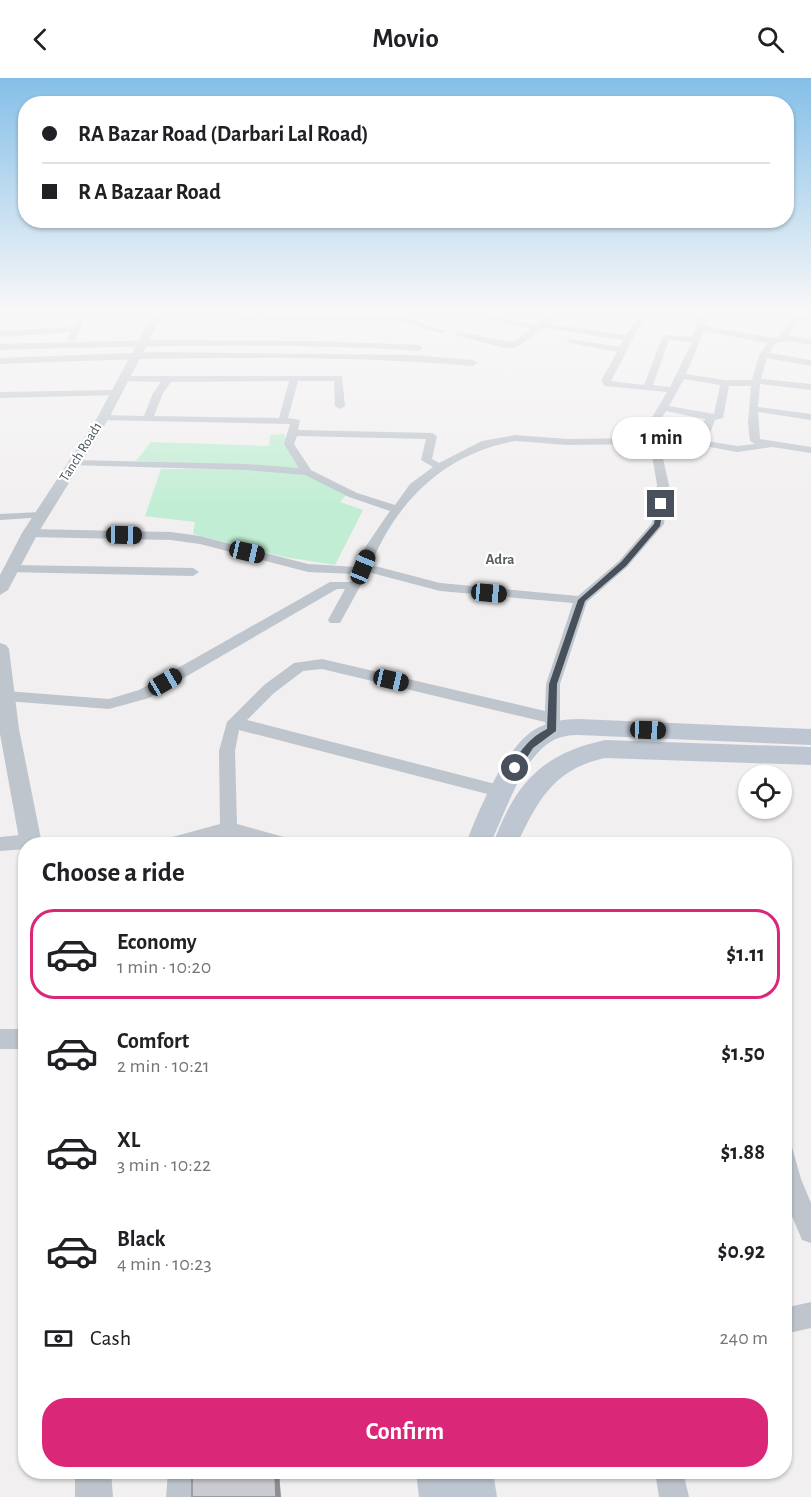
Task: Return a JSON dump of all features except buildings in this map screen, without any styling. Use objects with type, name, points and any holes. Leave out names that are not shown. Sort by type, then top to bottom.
[{"type":"main road","points":[[481,837],[503,792],[530,746],[551,724],[811,737]]},
{"type":"main road","points":[[508,837],[538,782],[553,769],[580,754],[606,749],[811,756]]},
{"type":"main road","points":[[437,1479],[440,1497]]},
{"type":"main road","points":[[473,1479],[476,1497]]},
{"type":"street","points":[[122,379],[329,378]]},
{"type":"street","points":[[339,378],[340,406]]},
{"type":"street","points":[[608,378],[606,383],[672,390]]},
{"type":"street","points":[[647,388],[651,378]]},
{"type":"street","points":[[644,441],[678,378]]},
{"type":"street","points":[[696,378],[811,387]]},
{"type":"street","points":[[757,378],[754,409],[755,441],[811,450]]},
{"type":"street","name":"Tanch Road1","points":[[1,585],[30,533],[102,418],[122,379]]},
{"type":"street","points":[[148,419],[158,393],[168,379]]},
{"type":"street","points":[[283,420],[294,379]]},
{"type":"street","points":[[663,408],[719,417],[725,382]]},
{"type":"street","points":[[0,395],[115,393]]},
{"type":"street","points":[[754,409],[811,417]]},
{"type":"street","points":[[711,417],[701,442],[703,443],[737,449],[777,445]]},
{"type":"street","points":[[102,418],[296,422],[289,444],[307,472]]},
{"type":"street","points":[[292,433],[432,436],[426,460],[440,467]]},
{"type":"street","points":[[229,837],[226,751],[232,726],[269,689],[299,666],[322,664],[551,724],[553,684],[581,600],[624,564],[658,524],[663,485],[657,454],[644,441],[567,442],[515,438],[486,443],[440,467],[414,486],[372,546],[335,620]]},
{"type":"street","points":[[74,463],[246,467],[307,472],[353,495],[397,510]]},
{"type":"street","points":[[0,517],[41,515]]},
{"type":"street","points":[[30,533],[171,536],[200,540],[308,568],[362,569],[441,587],[581,600]]},
{"type":"street","points":[[11,569],[193,572]]},
{"type":"street","points":[[6,696],[97,704],[124,701],[144,694],[335,585],[353,586]]},
{"type":"street","points":[[1,660],[16,772],[29,837]]},
{"type":"street","points":[[235,723],[503,792]]},
{"type":"street","points":[[0,844],[18,843]]},
{"type":"street","points":[[0,1039],[18,1039]]},
{"type":"street","points":[[792,1191],[811,1231]]},
{"type":"street","points":[[792,1319],[811,1315]]},
{"type":"street","points":[[93,1479],[94,1497]]},
{"type":"street","points":[[181,1497],[182,1479]]},
{"type":"street","points":[[670,1479],[674,1497]]},
{"type":"green space","points":[[284,434],[300,468],[136,461],[151,442],[269,446],[270,435]]},
{"type":"green space","points":[[161,469],[245,469],[307,475],[346,495],[340,502],[363,510],[335,565],[285,557],[193,534],[195,522],[145,516]]},
{"type":"district","name":"Adra","points":[[500,559]]},
{"type":"route","points":[[515,768],[530,746],[540,736],[552,731],[550,718],[553,684],[581,600],[624,564],[658,524],[661,504]]}]
